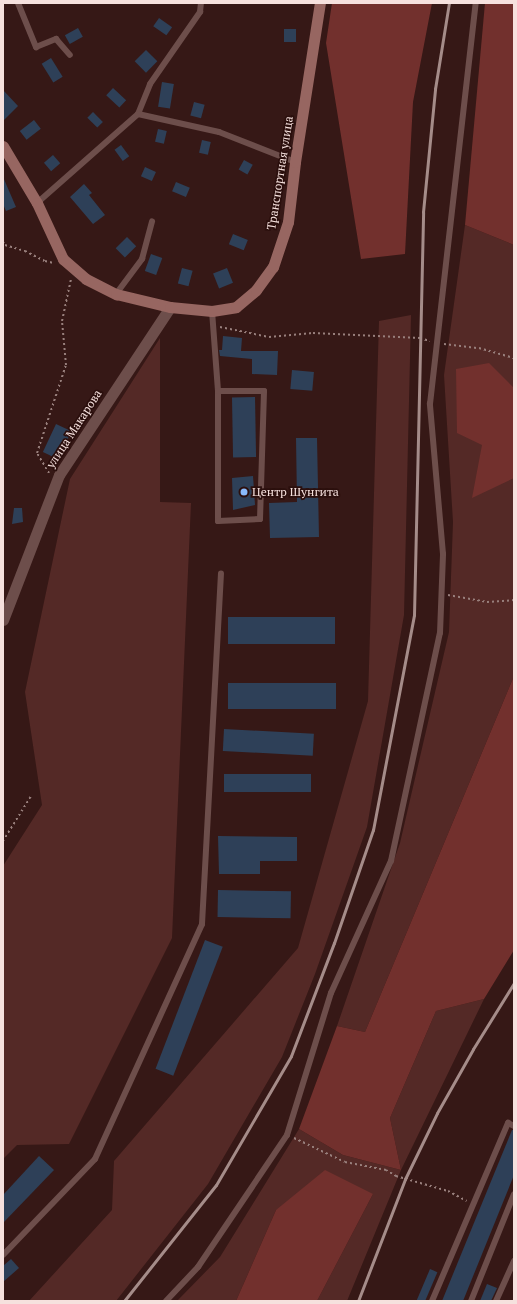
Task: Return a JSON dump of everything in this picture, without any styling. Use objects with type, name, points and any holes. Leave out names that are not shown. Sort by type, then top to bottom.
[{"type":"main road","name":"Транспортная улица","points":[[3,146],[37,203],[63,259],[86,279],[116,294],[170,308],[212,311],[236,307],[256,290],[273,267],[288,222],[295,162],[320,3]]},
{"type":"street","name":"улица Макарова","points":[[3,620],[55,482],[170,308]]},
{"type":"lane","points":[[18,3],[36,47],[56,39],[70,55]]},
{"type":"lane","points":[[37,203],[138,114],[150,84],[200,12],[201,3]]},
{"type":"lane","points":[[166,1301],[198,1267],[287,1135],[332,993],[391,861],[440,632],[443,554],[430,404],[476,3]]},
{"type":"lane","points":[[138,114],[219,132],[295,162]]},
{"type":"lane","points":[[116,294],[142,259],[152,221]]},
{"type":"lane","points":[[212,311],[218,390],[218,521],[260,519],[264,391],[218,390]]},
{"type":"lane","points":[[3,1256],[95,1159],[202,924],[221,574]]},
{"type":"lane","points":[[432,1301],[508,1123],[514,1126]]},
{"type":"lane","points":[[472,1301],[514,1194]]},
{"type":"lane","points":[[496,1301],[514,1260]]},
{"type":"path","points":[[3,242],[5,245],[25,251],[45,261],[74,268],[62,321],[66,365],[37,453],[55,482]]},
{"type":"path","points":[[213,326],[269,337],[313,333],[420,338],[436,343],[479,348],[514,358]]},
{"type":"path","points":[[441,594],[487,602],[514,600]]},
{"type":"path","points":[[3,840],[31,796]]},
{"type":"path","points":[[287,1135],[345,1162],[386,1170],[396,1176],[448,1191],[474,1205]]},
{"type":"shaded area","points":[[332,3],[432,3],[413,102],[405,254],[361,259],[326,43]]},
{"type":"shaded area","points":[[485,3],[514,3],[514,245],[465,225]]},
{"type":"shaded area","points":[[465,225],[514,245],[514,676],[365,1032],[337,1026],[400,843],[449,632],[453,522],[444,375]]},
{"type":"shaded area","points":[[411,315],[404,615],[367,827],[315,974],[282,1057],[208,1184],[116,1301],[29,1301],[112,1210],[114,1161],[298,948],[368,701],[379,321]]},
{"type":"shaded area","points":[[160,338],[160,502],[191,503],[172,938],[69,1144],[17,1145],[3,1159],[3,866],[42,805],[25,692],[70,479]]},
{"type":"shaded area","points":[[489,363],[514,388],[514,478],[472,498],[482,445],[457,433],[456,369]]},
{"type":"shaded area","points":[[514,676],[514,950],[484,999],[436,1011],[390,1118],[401,1170],[343,1155],[299,1129],[337,1026],[365,1032]]},
{"type":"shaded area","points":[[484,999],[401,1170],[390,1118],[436,1011]]},
{"type":"shaded area","points":[[299,1129],[343,1155],[401,1170],[347,1301],[317,1301],[373,1194],[276,1210],[236,1301],[177,1301],[220,1257]]},
{"type":"shaded area","points":[[325,1170],[373,1194],[317,1301],[236,1301],[276,1210]]},
{"type":"building","points":[[159,18],[172,27],[166,35],[153,26]]},
{"type":"building","points":[[78,28],[83,37],[70,44],[65,35]]},
{"type":"building","points":[[284,29],[296,29],[296,42],[284,42]]},
{"type":"building","points":[[146,50],[157,61],[146,73],[135,61]]},
{"type":"building","points":[[51,58],[63,77],[53,82],[42,64]]},
{"type":"building","points":[[162,82],[174,84],[170,109],[158,107]]},
{"type":"building","points":[[113,88],[126,100],[119,108],[106,95]]},
{"type":"building","points":[[3,90],[18,106],[3,121]]},
{"type":"building","points":[[194,102],[205,105],[201,118],[190,116]]},
{"type":"building","points":[[93,112],[103,122],[97,128],[87,118]]},
{"type":"building","points":[[34,120],[41,129],[27,140],[20,131]]},
{"type":"building","points":[[158,129],[167,131],[164,144],[155,142]]},
{"type":"building","points":[[202,140],[211,142],[208,155],[199,153]]},
{"type":"building","points":[[121,145],[129,156],[123,161],[115,150]]},
{"type":"building","points":[[53,155],[60,163],[51,171],[44,163]]},
{"type":"building","points":[[244,160],[253,165],[247,174],[239,170]]},
{"type":"building","points":[[145,167],[156,172],[152,181],[141,176]]},
{"type":"building","points":[[3,177],[16,207],[6,211],[3,204]]},
{"type":"building","points":[[176,182],[190,188],[186,197],[172,191]]},
{"type":"building","points":[[84,184],[92,193],[89,195],[105,215],[93,224],[70,197]]},
{"type":"building","points":[[233,234],[248,240],[244,250],[229,244]]},
{"type":"building","points":[[127,237],[136,246],[125,258],[116,248]]},
{"type":"building","points":[[151,254],[162,258],[156,275],[145,271]]},
{"type":"building","points":[[182,268],[193,271],[188,286],[178,283]]},
{"type":"building","points":[[227,268],[233,283],[219,288],[213,274]]},
{"type":"building","points":[[223,336],[242,338],[241,351],[278,351],[277,375],[252,374],[252,359],[220,356],[219,350],[222,350]]},
{"type":"building","points":[[292,370],[314,372],[312,391],[290,389]]},
{"type":"building","points":[[232,397],[255,397],[256,457],[233,457]]},
{"type":"building","points":[[56,424],[71,431],[58,459],[43,452]]},
{"type":"building","points":[[296,438],[317,438],[319,537],[270,538],[269,503],[297,502]]},
{"type":"building","name":"Центр Шунгита","points":[[253,476],[255,505],[233,510],[232,478]]},
{"type":"building","points":[[14,508],[22,508],[23,522],[12,524]]},
{"type":"building","points":[[228,617],[335,617],[335,644],[228,644]]},
{"type":"building","points":[[228,683],[336,683],[336,709],[228,709]]},
{"type":"building","points":[[224,729],[314,734],[313,756],[223,751]]},
{"type":"building","points":[[224,774],[311,774],[311,792],[224,792]]},
{"type":"building","points":[[218,836],[297,837],[297,861],[260,861],[260,874],[219,874]]},
{"type":"building","points":[[218,890],[291,891],[291,918],[218,917]]},
{"type":"building","points":[[205,940],[223,947],[173,1076],[156,1069]]},
{"type":"building","points":[[512,1130],[514,1130],[514,1175],[463,1301],[442,1301]]},
{"type":"building","points":[[39,1156],[54,1170],[3,1223],[3,1195]]},
{"type":"building","points":[[11,1259],[19,1268],[3,1282],[3,1266]]},
{"type":"building","points":[[430,1269],[437,1272],[425,1301],[416,1301]]},
{"type":"building","points":[[487,1284],[497,1288],[491,1301],[480,1301]]},
{"type":"railway","points":[[124,1301],[216,1185],[291,1056],[334,943],[373,830],[414,615],[423,212],[435,89],[449,3]]},
{"type":"railway","points":[[358,1301],[405,1179],[437,1113],[473,1049],[514,983]]},
{"type":"place","name":"Центр Шунгита","points":[[244,492]]}]
